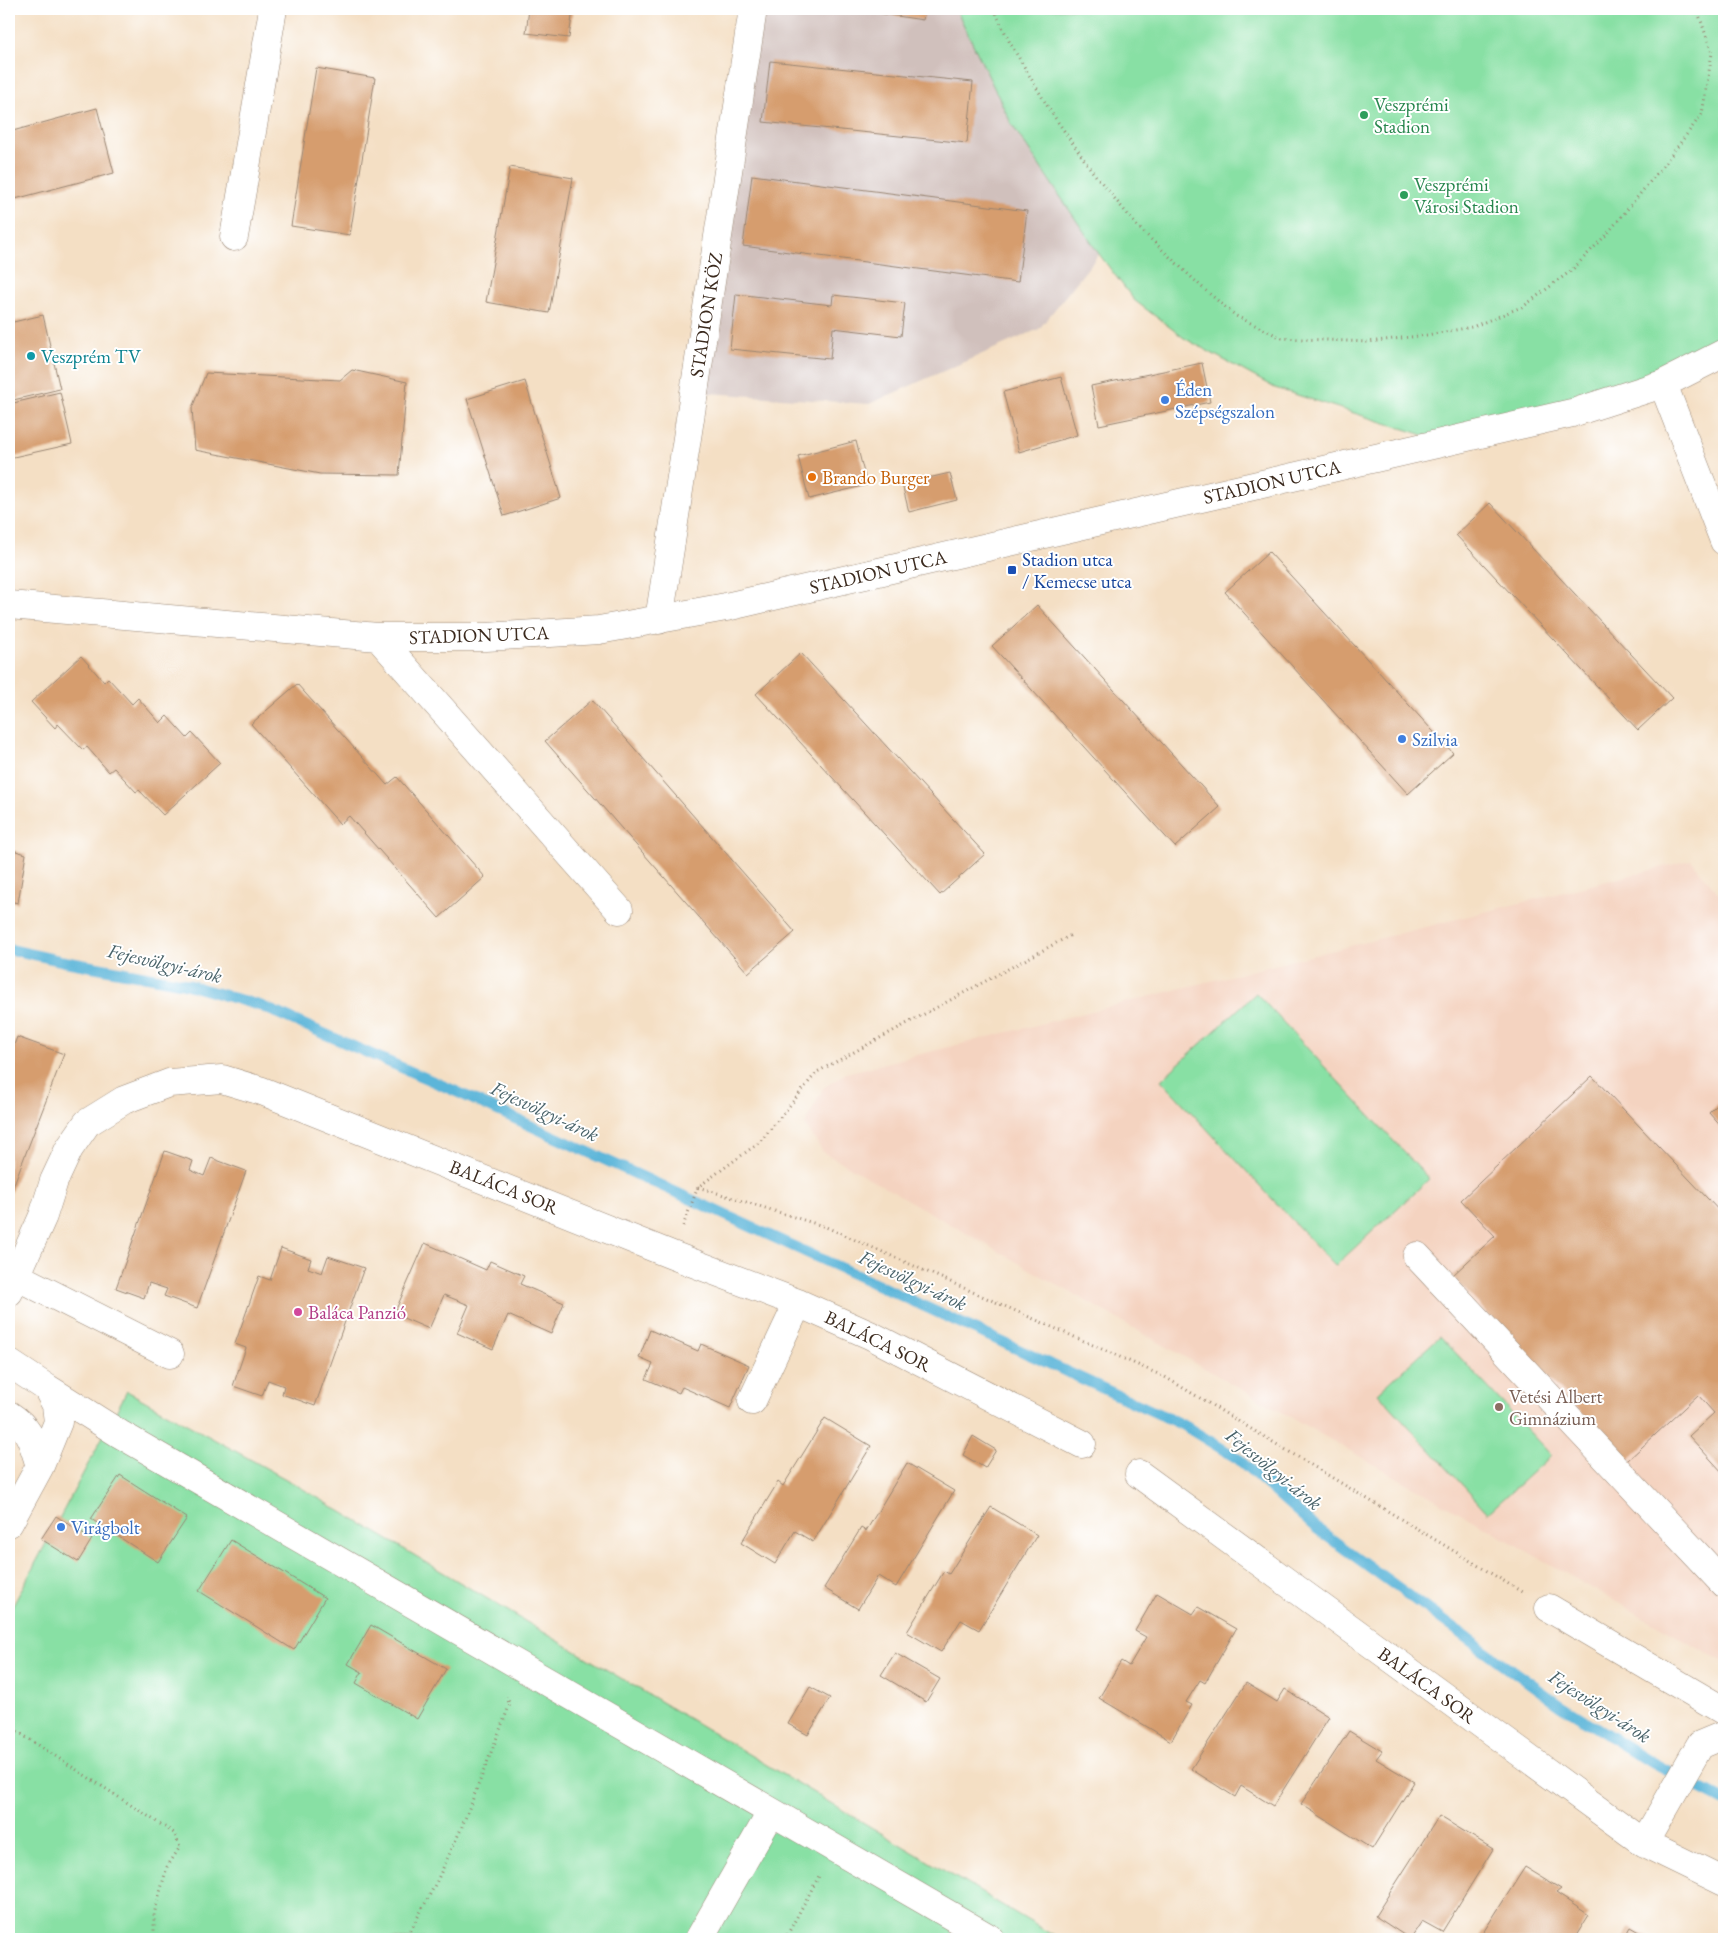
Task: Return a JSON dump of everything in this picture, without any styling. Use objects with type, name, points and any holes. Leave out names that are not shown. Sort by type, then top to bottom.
[{"type":"street","points":[[234,237],[273,9]]},
{"type":"street","name":"STADION KÖZ","points":[[659,620],[753,9]]},
{"type":"street","name":"STADION UTCA","points":[[9,605],[378,637],[486,637],[599,630],[735,605],[1572,413],[1663,384],[1724,353]]},
{"type":"street","points":[[1663,384],[1724,541]]},
{"type":"street","points":[[378,637],[618,910]]},
{"type":"street","name":"BALÁCA SOR","points":[[14,1268],[69,1149],[88,1123],[124,1100],[169,1083],[222,1080],[262,1091],[672,1255],[798,1303],[872,1336],[1082,1444]]},
{"type":"street","points":[[1417,1256],[1724,1584]]},
{"type":"street","points":[[14,1268],[170,1354]]},
{"type":"street","points":[[752,1401],[798,1303]]},
{"type":"street","points":[[9,1363],[120,1434],[991,1939]]},
{"type":"street","points":[[9,1523],[40,1466],[58,1422],[56,1405],[46,1388]]},
{"type":"street","points":[[9,1415],[29,1432],[40,1466]]},
{"type":"street","name":"BALÁCA SOR","points":[[1138,1474],[1644,1843],[1724,1882]]},
{"type":"street","points":[[1549,1608],[1724,1711]]},
{"type":"street","points":[[1644,1843],[1700,1745],[1724,1735]]},
{"type":"street","points":[[699,1939],[771,1813]]},
{"type":"path","points":[[994,9],[1010,43],[1051,112],[1092,171],[1138,227],[1205,290],[1236,316],[1282,338],[1368,342],[1472,327],[1524,306],[1572,270],[1607,234],[1657,174],[1702,114],[1712,53],[1697,9]]},
{"type":"path","points":[[685,1221],[698,1187],[760,1142],[818,1072],[1071,935]]},
{"type":"path","points":[[698,1187],[826,1227],[1165,1377],[1549,1608]]},
{"type":"path","points":[[406,1939],[436,1883],[461,1829],[510,1704],[502,1690]]},
{"type":"path","points":[[9,1726],[174,1833],[180,1847],[167,1867],[154,1914],[154,1939]]},
{"type":"path","points":[[785,1939],[833,1849]]},
{"type":"shaded area","points":[[753,9],[956,9],[1012,125],[1099,254],[1039,329],[869,404],[694,392]]},
{"type":"shaded area","name":"Vetési Albert Gimnázium","points":[[1691,860],[1724,900],[1724,1663],[823,1152],[805,1125],[823,1088],[846,1073]]},
{"type":"green space","name":"Veszprémi Városi Stadion","points":[[956,9],[1724,9],[1724,353],[1663,384],[1436,439],[1275,388],[1184,338],[1134,300],[1099,254],[1012,125]]},
{"type":"green space","points":[[1256,993],[1429,1179],[1335,1266],[1161,1080]]},
{"type":"green space","points":[[1440,1336],[1551,1455],[1488,1513],[1378,1393]]},
{"type":"green space","points":[[127,1391],[293,1483],[1059,1939],[9,1939],[9,1613]]},
{"type":"building","points":[[529,9],[573,9],[569,38],[526,33]]},
{"type":"building","points":[[851,9],[925,9],[923,20]]},
{"type":"building","points":[[770,61],[973,82],[967,143],[763,122]]},
{"type":"building","points":[[316,68],[375,78],[350,235],[291,226]]},
{"type":"building","points":[[97,108],[114,173],[15,199],[9,175],[9,132]]},
{"type":"building","points":[[510,167],[573,178],[549,313],[486,302]]},
{"type":"building","points":[[752,175],[1027,211],[1018,282],[743,246]]},
{"type":"building","points":[[736,294],[832,305],[833,295],[905,303],[901,336],[833,328],[830,359],[730,349]]},
{"type":"building","name":"Veszprém TV","points":[[43,315],[60,389],[9,401],[9,323]]},
{"type":"building","points":[[1202,363],[1210,402],[1099,425],[1091,386]]},
{"type":"building","points":[[352,370],[407,382],[399,475],[320,474],[195,450],[192,408],[206,373],[340,380]]},
{"type":"building","points":[[1061,377],[1077,435],[1019,452],[1003,392]]},
{"type":"building","points":[[525,381],[561,498],[504,516],[467,399]]},
{"type":"building","points":[[60,392],[72,444],[9,458],[9,404]]},
{"type":"building","points":[[856,441],[867,485],[809,499],[798,456]]},
{"type":"building","points":[[950,473],[957,500],[909,512],[902,484]]},
{"type":"building","points":[[1490,503],[1672,698],[1638,730],[1456,535]]},
{"type":"building","points":[[1269,552],[1453,753],[1408,794],[1225,592]]},
{"type":"building","points":[[1037,605],[1220,807],[1175,847],[992,646]]},
{"type":"building","points":[[801,653],[985,854],[940,895],[756,694]]},
{"type":"building","points":[[81,656],[104,682],[108,678],[132,704],[138,698],[160,723],[167,716],[187,738],[192,733],[220,763],[163,815],[139,790],[136,792],[114,768],[109,772],[87,747],[83,750],[58,724],[55,728],[31,702]]},
{"type":"building","points":[[297,684],[387,785],[397,777],[485,877],[439,918],[349,816],[340,824],[251,724]]},
{"type":"building","points":[[592,700],[795,932],[748,973],[545,741]]},
{"type":"building","points":[[9,849],[26,854],[18,903],[9,901]]},
{"type":"building","points":[[17,1037],[64,1054],[9,1197],[9,1046],[13,1048]]},
{"type":"building","points":[[1592,1076],[1724,1216],[1724,1474],[1689,1436],[1714,1413],[1698,1395],[1627,1461],[1452,1276],[1495,1236],[1461,1200]]},
{"type":"building","points":[[1724,1098],[1724,1130],[1709,1113]]},
{"type":"building","points":[[165,1151],[193,1161],[190,1170],[204,1176],[211,1158],[246,1171],[197,1308],[164,1296],[167,1289],[149,1283],[144,1298],[116,1288]]},
{"type":"building","points":[[425,1243],[486,1270],[490,1261],[524,1276],[520,1284],[564,1303],[551,1334],[508,1315],[493,1349],[457,1333],[469,1305],[444,1295],[429,1329],[394,1314]]},
{"type":"building","name":"Baláca Panzió","points":[[281,1248],[311,1259],[308,1268],[322,1273],[328,1256],[364,1268],[315,1406],[282,1394],[284,1386],[268,1380],[262,1396],[233,1386],[246,1348],[235,1344],[259,1276],[270,1280]]},
{"type":"building","points":[[650,1330],[698,1351],[701,1344],[749,1365],[730,1408],[682,1387],[679,1393],[646,1379],[653,1364],[639,1358]]},
{"type":"building","points":[[825,1418],[871,1446],[813,1542],[795,1531],[775,1564],[741,1543],[778,1482],[783,1486]]},
{"type":"building","points":[[973,1436],[996,1450],[985,1468],[963,1455]]},
{"type":"building","points":[[907,1463],[954,1491],[896,1587],[878,1576],[858,1609],[824,1588],[861,1528],[866,1531]]},
{"type":"building","points":[[120,1475],[187,1518],[158,1562],[91,1519]]},
{"type":"building","points":[[991,1507],[1037,1535],[979,1630],[961,1620],[941,1652],[907,1632],[944,1571],[949,1574]]},
{"type":"building","name":"Virágbolt","points":[[56,1516],[92,1539],[78,1562],[41,1539]]},
{"type":"building","points":[[231,1540],[325,1598],[294,1650],[199,1591]]},
{"type":"building","points":[[1157,1593],[1193,1614],[1198,1607],[1236,1629],[1205,1683],[1200,1680],[1186,1702],[1192,1705],[1171,1741],[1099,1698],[1121,1661],[1129,1666],[1146,1637],[1135,1631]]},
{"type":"building","points":[[371,1625],[446,1669],[417,1719],[356,1683],[362,1672],[348,1664]]},
{"type":"building","points":[[895,1653],[940,1679],[926,1702],[881,1675]]},
{"type":"building","points":[[1246,1683],[1277,1702],[1285,1689],[1329,1717],[1273,1806],[1241,1786],[1235,1797],[1191,1769]]},
{"type":"building","points":[[810,1687],[830,1698],[808,1735],[788,1724]]},
{"type":"building","points":[[1349,1731],[1382,1751],[1376,1759],[1414,1782],[1372,1849],[1301,1804]]},
{"type":"building","points":[[1439,1816],[1493,1849],[1442,1932],[1422,1921],[1410,1939],[1375,1916]]},
{"type":"building","points":[[1525,1867],[1561,1889],[1556,1893],[1589,1915],[1574,1939],[1479,1939]]},
{"type":"building","points":[[1630,1927],[1651,1939],[1623,1939]]},
{"type":"waterway","name":"Fejesvölgyi-árok","points":[[9,949],[62,961],[182,983],[261,1006],[455,1091],[1185,1426],[1237,1458],[1316,1528],[1560,1705],[1653,1763],[1724,1800]]},
{"type":"place","name":"Veszprémi Stadion","points":[[1364,115]]},
{"type":"place","name":"Veszprémi Városi Stadion","points":[[1404,195]]},
{"type":"place","name":"Veszprém TV","points":[[31,356]]},
{"type":"place","name":"Éden Szépségszalon","points":[[1165,400]]},
{"type":"place","name":"Brando Burger","points":[[812,477]]},
{"type":"place","name":"Stadion utca / Kemecse utca","points":[[1012,570]]},
{"type":"place","name":"Szilvia","points":[[1402,739]]},
{"type":"place","name":"Baláca Panzió","points":[[298,1312]]},
{"type":"place","name":"Vetési Albert Gimnázium","points":[[1499,1407]]},
{"type":"place","name":"Virágbolt","points":[[61,1527]]}]
